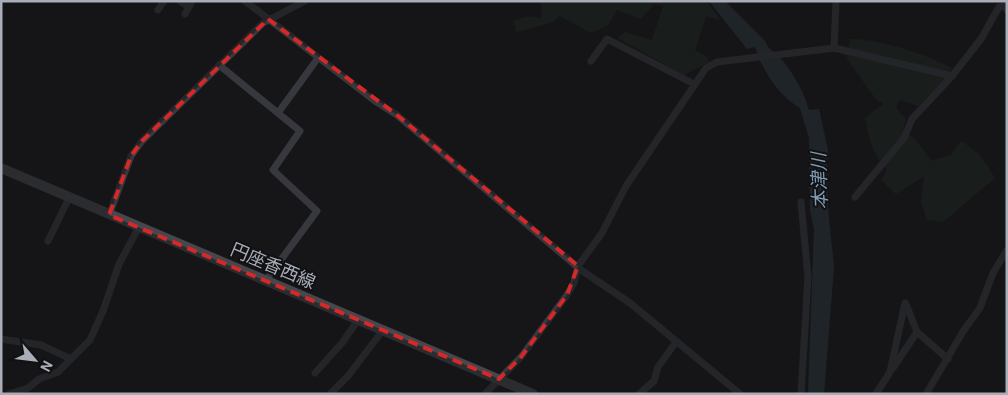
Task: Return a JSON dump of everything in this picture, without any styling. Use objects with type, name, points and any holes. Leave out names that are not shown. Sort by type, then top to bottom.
[{"type":"main road","name":"円座香西線","points":[[1,168],[533,394]]},
{"type":"street","points":[[158,10],[164,1]]},
{"type":"street","points":[[180,1],[189,7]]},
{"type":"street","points":[[245,1],[375,101],[397,115],[578,266],[630,303],[740,394]]},
{"type":"street","points":[[109,215],[131,156],[142,141],[268,19],[305,1]]},
{"type":"street","points":[[834,48],[836,1]]},
{"type":"street","points":[[855,197],[904,138],[912,120],[952,76],[981,39],[998,8],[1004,5]]},
{"type":"street","points":[[590,61],[607,39],[694,84]]},
{"type":"street","points":[[485,394],[521,357],[567,295],[574,283],[578,266],[602,233],[626,186],[706,68],[717,62],[834,48],[952,76]]},
{"type":"street","points":[[278,113],[318,58]]},
{"type":"street","points":[[219,65],[300,131],[273,170],[318,210],[268,274],[266,280]]},
{"type":"street","points":[[48,241],[69,198]]},
{"type":"street","points":[[801,202],[808,277],[801,394]]},
{"type":"street","points":[[9,394],[28,388],[40,379],[58,372],[90,340],[103,311],[119,264],[138,227]]},
{"type":"street","points":[[926,394],[964,330],[980,308],[993,273],[1007,250]]},
{"type":"street","points":[[890,372],[905,303],[917,332],[948,359]]},
{"type":"street","points":[[315,373],[342,343],[358,320]]},
{"type":"street","points":[[330,394],[348,376],[383,330]]},
{"type":"street","points":[[876,394],[917,332]]},
{"type":"street","points":[[1,339],[41,345],[71,359]]},
{"type":"street","points":[[638,394],[654,381],[658,367],[676,342]]},
{"type":"highlighted area","points":[[268,19],[397,115],[578,266],[567,295],[521,357],[499,379],[109,215],[131,156],[142,141]]},
{"type":"shaded area","points":[[523,1],[707,1],[720,20],[706,16],[695,50],[706,56],[709,62],[684,75],[618,38],[625,32],[652,40],[663,6],[654,4],[641,19],[617,10],[608,25],[591,33],[560,16],[551,23],[516,32],[514,21],[528,16],[542,18],[541,2]]},
{"type":"shaded area","points":[[850,39],[888,44],[952,68],[945,80],[918,106],[900,100],[896,108],[906,119],[903,129],[916,140],[931,161],[950,155],[962,141],[980,155],[995,178],[943,222],[927,220],[921,201],[924,176],[896,194],[881,180],[887,169],[874,151],[865,118],[883,104],[875,98],[847,59]]},
{"type":"water","name":"本津川","points":[[709,1],[725,1],[783,61],[798,84],[809,110],[819,109],[829,155],[827,161],[828,209],[834,267],[824,394],[808,394],[814,229],[810,210],[809,138],[800,108],[785,97],[772,82],[762,65],[755,47],[747,49]]}]
